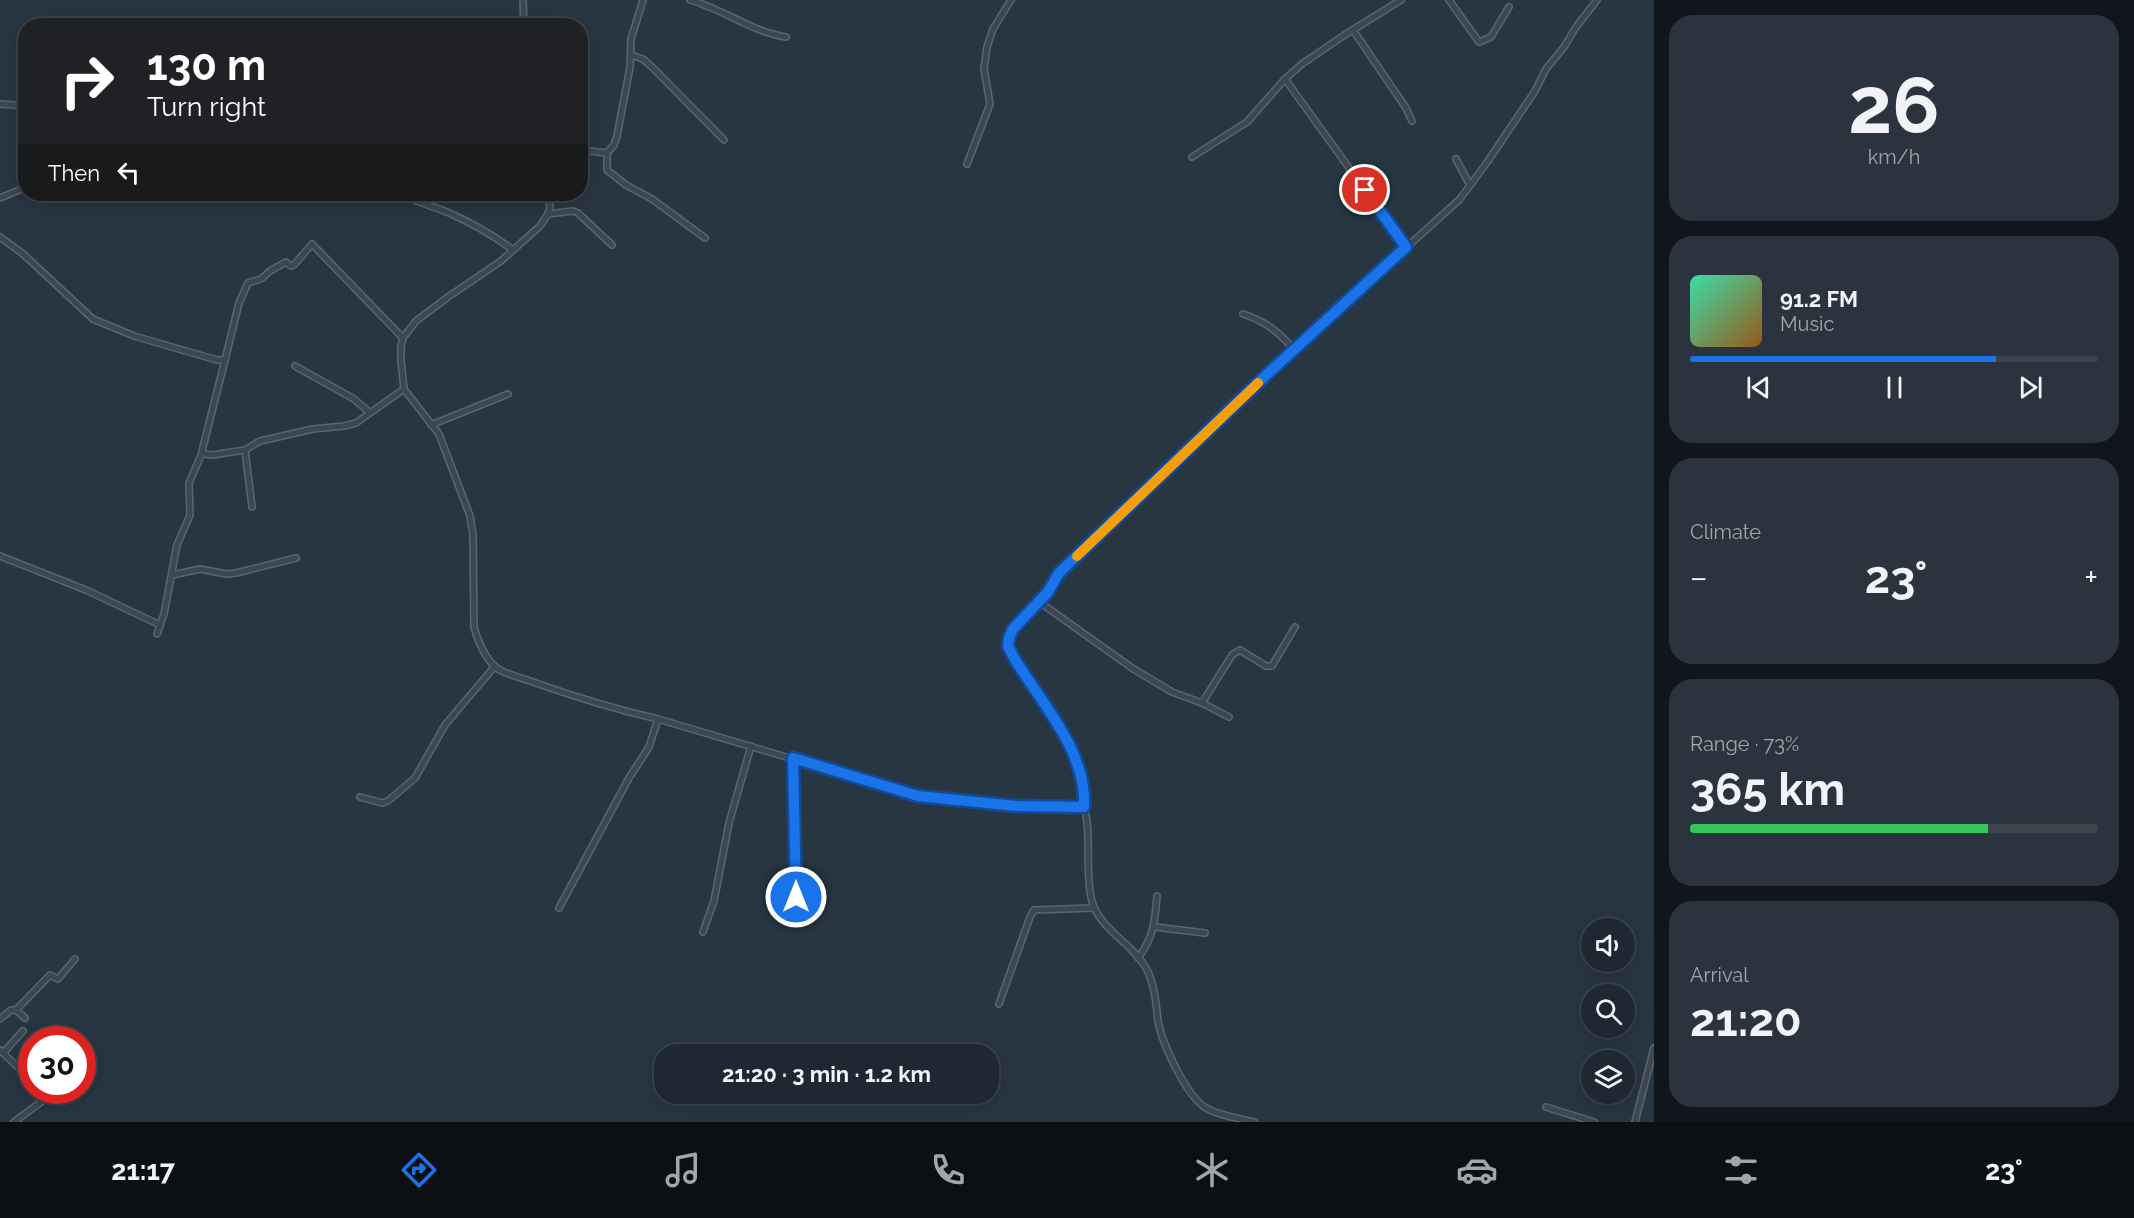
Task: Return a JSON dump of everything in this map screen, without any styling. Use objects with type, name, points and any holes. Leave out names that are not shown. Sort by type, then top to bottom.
[{"type":"street","points":[[523,0],[524,18]]},
{"type":"street","points":[[643,0],[631,39],[631,55],[617,136],[614,145],[607,153],[607,170],[626,185],[652,199],[705,238]]},
{"type":"street","points":[[690,0],[708,5],[766,31],[786,36]]},
{"type":"street","points":[[967,164],[990,104],[984,69],[987,47],[993,29],[1011,0]]},
{"type":"street","points":[[1192,157],[1247,122],[1285,79],[1302,64],[1401,0]]},
{"type":"street","points":[[1449,0],[1479,42],[1491,37],[1509,7]]},
{"type":"street","points":[[1254,1122],[1204,1107],[1179,1074],[1162,1040],[1157,1001],[1146,969],[1101,921],[1094,908],[1090,897],[1083,780],[1068,743],[1008,646],[1009,638],[1013,629],[1048,592],[1059,573],[1294,349],[1460,198],[1535,91],[1546,69],[1597,0]]},
{"type":"street","points":[[1353,30],[1406,108],[1412,121]]},
{"type":"street","points":[[631,55],[644,59],[724,140]]},
{"type":"street","points":[[1285,79],[1406,247]]},
{"type":"street","points":[[0,104],[18,105]]},
{"type":"street","points":[[588,151],[607,153]]},
{"type":"street","points":[[1456,159],[1470,184]]},
{"type":"street","points":[[0,198],[18,190]]},
{"type":"street","points":[[415,201],[449,213],[475,226],[513,250]]},
{"type":"street","points":[[549,201],[548,214],[540,226],[501,261],[416,321],[403,338],[400,361],[404,390],[439,434],[470,516],[473,535],[474,627],[477,640],[495,666],[556,690],[618,710],[658,719],[918,796],[1016,806],[1084,807]]},
{"type":"street","points":[[548,214],[573,211],[578,213],[612,245]]},
{"type":"street","points":[[0,237],[22,253],[93,319],[158,344],[217,360],[225,360]]},
{"type":"street","points":[[157,634],[177,545],[188,525],[189,483],[202,453],[239,303],[248,283],[261,279],[279,264],[286,262],[291,266],[294,265],[312,244],[403,338]]},
{"type":"street","points":[[1243,314],[1273,327],[1294,349]]},
{"type":"street","points":[[295,366],[354,399],[369,412]]},
{"type":"street","points":[[202,453],[212,455],[245,450],[260,441],[313,429],[356,423],[404,390]]},
{"type":"street","points":[[432,425],[508,394]]},
{"type":"street","points":[[245,450],[252,507]]},
{"type":"street","points":[[0,556],[86,590],[160,625]]},
{"type":"street","points":[[172,575],[200,569],[226,574],[236,573],[296,558]]},
{"type":"street","points":[[1038,601],[1132,668],[1172,692],[1202,703],[1229,717]]},
{"type":"street","points":[[1202,703],[1232,655],[1240,650],[1266,666],[1272,666],[1295,627]]},
{"type":"street","points":[[360,797],[382,803],[388,801],[415,778],[445,725],[495,666]]},
{"type":"street","points":[[559,908],[629,778],[649,747],[658,719]]},
{"type":"street","points":[[703,932],[714,901],[729,823],[751,746]]},
{"type":"street","points":[[793,758],[796,897]]},
{"type":"street","points":[[1138,958],[1155,927],[1156,896]]},
{"type":"street","points":[[999,1004],[1034,910],[1094,908]]},
{"type":"street","points":[[1155,927],[1205,933]]},
{"type":"street","points":[[16,1011],[51,975],[58,978],[75,959]]},
{"type":"street","points":[[0,1019],[11,1010],[25,1018]]},
{"type":"street","points":[[18,1036],[2,1051],[18,1067]]},
{"type":"street","points":[[1635,1122],[1654,1048]]},
{"type":"street","points":[[14,1122],[38,1104]]},
{"type":"street","points":[[1546,1107],[1594,1122]]},
{"type":"slow traffic","points":[[1077,556],[1258,383]]},
{"type":"route","points":[[796,897],[793,758],[918,796],[1016,806],[1084,807],[1083,780],[1068,743],[1008,646],[1013,629],[1048,592],[1059,573],[1214,424],[1406,247],[1365,190]]}]
